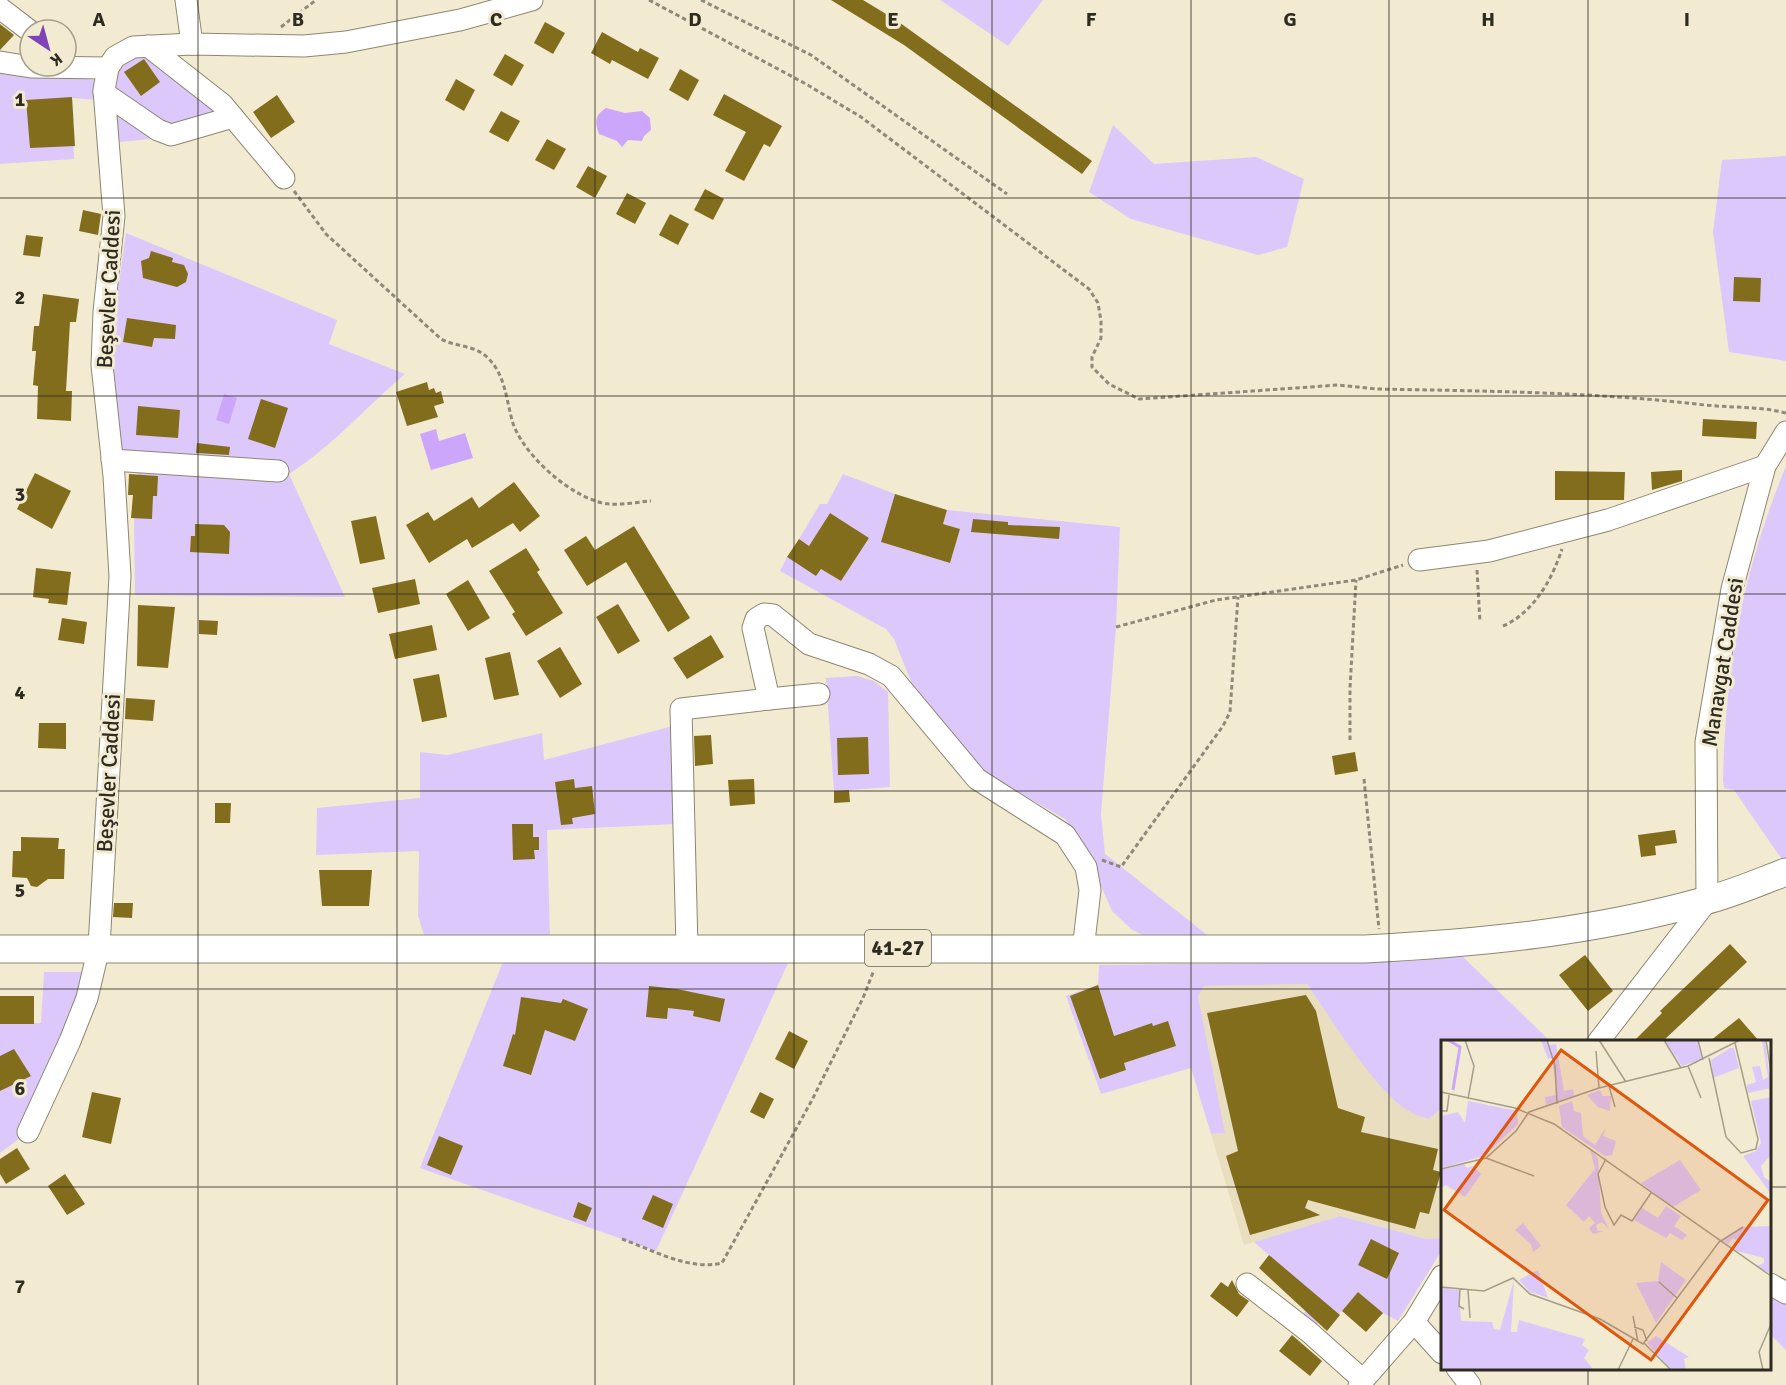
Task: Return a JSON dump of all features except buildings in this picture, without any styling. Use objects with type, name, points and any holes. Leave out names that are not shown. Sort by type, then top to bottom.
[{"type":"main road","name":"41-27","points":[[0,949],[99,947],[1382,949],[1449,945],[1584,928],[1707,901],[1786,872]]},
{"type":"street","points":[[186,0],[192,44]]},
{"type":"street","points":[[78,67],[108,68],[115,57],[123,51],[148,46],[192,44],[304,46],[346,42],[459,20],[532,0]]},
{"type":"street","points":[[0,8],[18,22]]},
{"type":"street","points":[[148,46],[222,104],[284,178]]},
{"type":"street","points":[[0,62],[18,65]]},
{"type":"street","name":"Beşevler Caddesi","points":[[28,1132],[87,998],[99,947],[120,576],[112,460],[102,366],[104,312],[114,216],[104,93],[108,68]]},
{"type":"street","points":[[104,93],[158,130],[171,135],[232,117]]},
{"type":"street","name":"Manavgat Caddesi","points":[[1707,901],[1706,742],[1732,589],[1765,466],[1786,432]]},
{"type":"street","points":[[112,460],[278,471]]},
{"type":"street","points":[[1419,560],[1476,553],[1608,520],[1732,475],[1765,466]]},
{"type":"street","points":[[770,699],[753,628],[756,619],[764,614],[773,615],[809,644],[869,664],[891,676],[977,779],[1054,826],[1073,844],[1086,867],[1090,890],[1083,950]]},
{"type":"street","points":[[687,947],[681,709],[819,694]]},
{"type":"street","points":[[1599,1040],[1707,901]]},
{"type":"street","points":[[1247,1284],[1309,1332],[1361,1382],[1414,1322],[1441,1279]]},
{"type":"street","points":[[1771,1285],[1786,1293]]},
{"type":"street","points":[[1414,1322],[1441,1351]]},
{"type":"street","points":[[1458,1370],[1470,1385]]},
{"type":"path","points":[[255,45],[316,0]]},
{"type":"path","points":[[649,0],[806,84],[861,117],[1089,289],[1098,303],[1101,321],[1101,338],[1092,357],[1092,367],[1109,384],[1139,399],[1338,385],[1376,389],[1676,401],[1736,408],[1751,406],[1786,413]]},
{"type":"path","points":[[702,0],[811,54],[1007,194]]},
{"type":"path","points":[[284,178],[326,234],[432,332],[451,345],[477,349],[488,358],[508,394],[512,422],[517,432],[531,454],[560,482],[581,495],[608,504],[651,501]]},
{"type":"path","points":[[1503,627],[1527,612],[1538,596],[1557,564],[1567,530]]},
{"type":"path","points":[[1476,553],[1480,622]]},
{"type":"path","points":[[1116,627],[1238,597],[1356,580],[1419,560]]},
{"type":"path","points":[[1350,740],[1350,688],[1356,580]]},
{"type":"path","points":[[1121,867],[1223,726],[1230,712],[1238,597]]},
{"type":"path","points":[[1364,779],[1382,949]]},
{"type":"path","points":[[622,1239],[695,1265],[709,1267],[722,1263],[772,1176],[848,1029],[872,976],[879,948]]},
{"type":"shaded area","points":[[940,0],[1043,0],[1008,46]]},
{"type":"shaded area","points":[[158,54],[233,117],[161,138],[120,142],[113,94],[117,71],[134,57]]},
{"type":"shaded area","points":[[0,69],[18,71],[18,78],[94,80],[97,100],[72,98],[74,159],[0,164]]},
{"type":"shaded area","points":[[606,108],[625,113],[642,111],[650,118],[651,130],[642,141],[628,140],[622,147],[617,141],[599,134],[596,119]]},
{"type":"shaded area","points":[[1113,125],[1154,164],[1256,157],[1304,179],[1287,247],[1258,255],[1131,219],[1089,192]]},
{"type":"shaded area","points":[[1786,156],[1786,361],[1729,352],[1713,232],[1722,160]]},
{"type":"shaded area","points":[[126,233],[337,320],[329,344],[405,374],[335,439],[289,474],[345,597],[135,595],[134,518],[138,472],[288,474],[281,463],[120,450],[113,358],[114,319]]},
{"type":"shaded area","points":[[224,394],[237,398],[229,424],[216,420]]},
{"type":"shaded area","points":[[436,429],[439,441],[465,433],[473,458],[431,470],[420,434]]},
{"type":"shaded area","points":[[1786,466],[1786,859],[1783,861],[1734,790],[1724,788],[1723,780],[1728,697],[1739,620],[1758,544]]},
{"type":"shaded area","points":[[843,474],[895,494],[881,542],[950,563],[960,529],[943,524],[947,510],[1120,527],[1116,627],[1101,814],[1105,854],[1216,942],[1151,939],[1131,929],[1112,911],[1082,842],[1065,819],[978,769],[914,689],[894,639],[886,629],[780,571],[787,557],[816,576],[821,569],[841,581],[869,538],[830,513],[809,546],[799,539],[820,504],[827,504]]},
{"type":"shaded area","points":[[857,676],[874,681],[888,692],[890,787],[834,791],[826,678]]},
{"type":"shaded area","points":[[673,726],[677,824],[547,830],[550,936],[425,938],[418,916],[419,851],[316,855],[317,808],[420,798],[420,752],[448,755],[542,733],[544,760]]},
{"type":"shaded area","points":[[1461,955],[1549,1040],[1441,1040],[1441,1109],[1429,1119],[1416,1115],[1398,1104],[1384,1090],[1355,1054],[1307,984],[1204,986],[1198,996],[1225,1133],[1211,1134],[1191,1068],[1101,1094],[1066,996],[1098,985],[1099,965],[1345,962]]},
{"type":"shaded area","points":[[505,957],[789,961],[656,1251],[420,1168]]},
{"type":"shaded area","points":[[44,972],[92,972],[28,1132],[0,1153],[0,1024],[41,1023]]},
{"type":"shaded area","points":[[1307,984],[1362,1063],[1392,1098],[1429,1119],[1441,1109],[1441,1238],[1426,1239],[1340,1216],[1244,1245],[1211,1134],[1224,1133],[1198,996],[1204,986]]},
{"type":"shaded area","points":[[1340,1216],[1426,1239],[1441,1238],[1441,1252],[1398,1321],[1383,1313],[1358,1292],[1339,1314],[1331,1308],[1316,1325],[1300,1318],[1317,1298],[1254,1242]]},
{"type":"shaded area","points":[[1771,1285],[1786,1293],[1786,1350],[1771,1335]]}]
